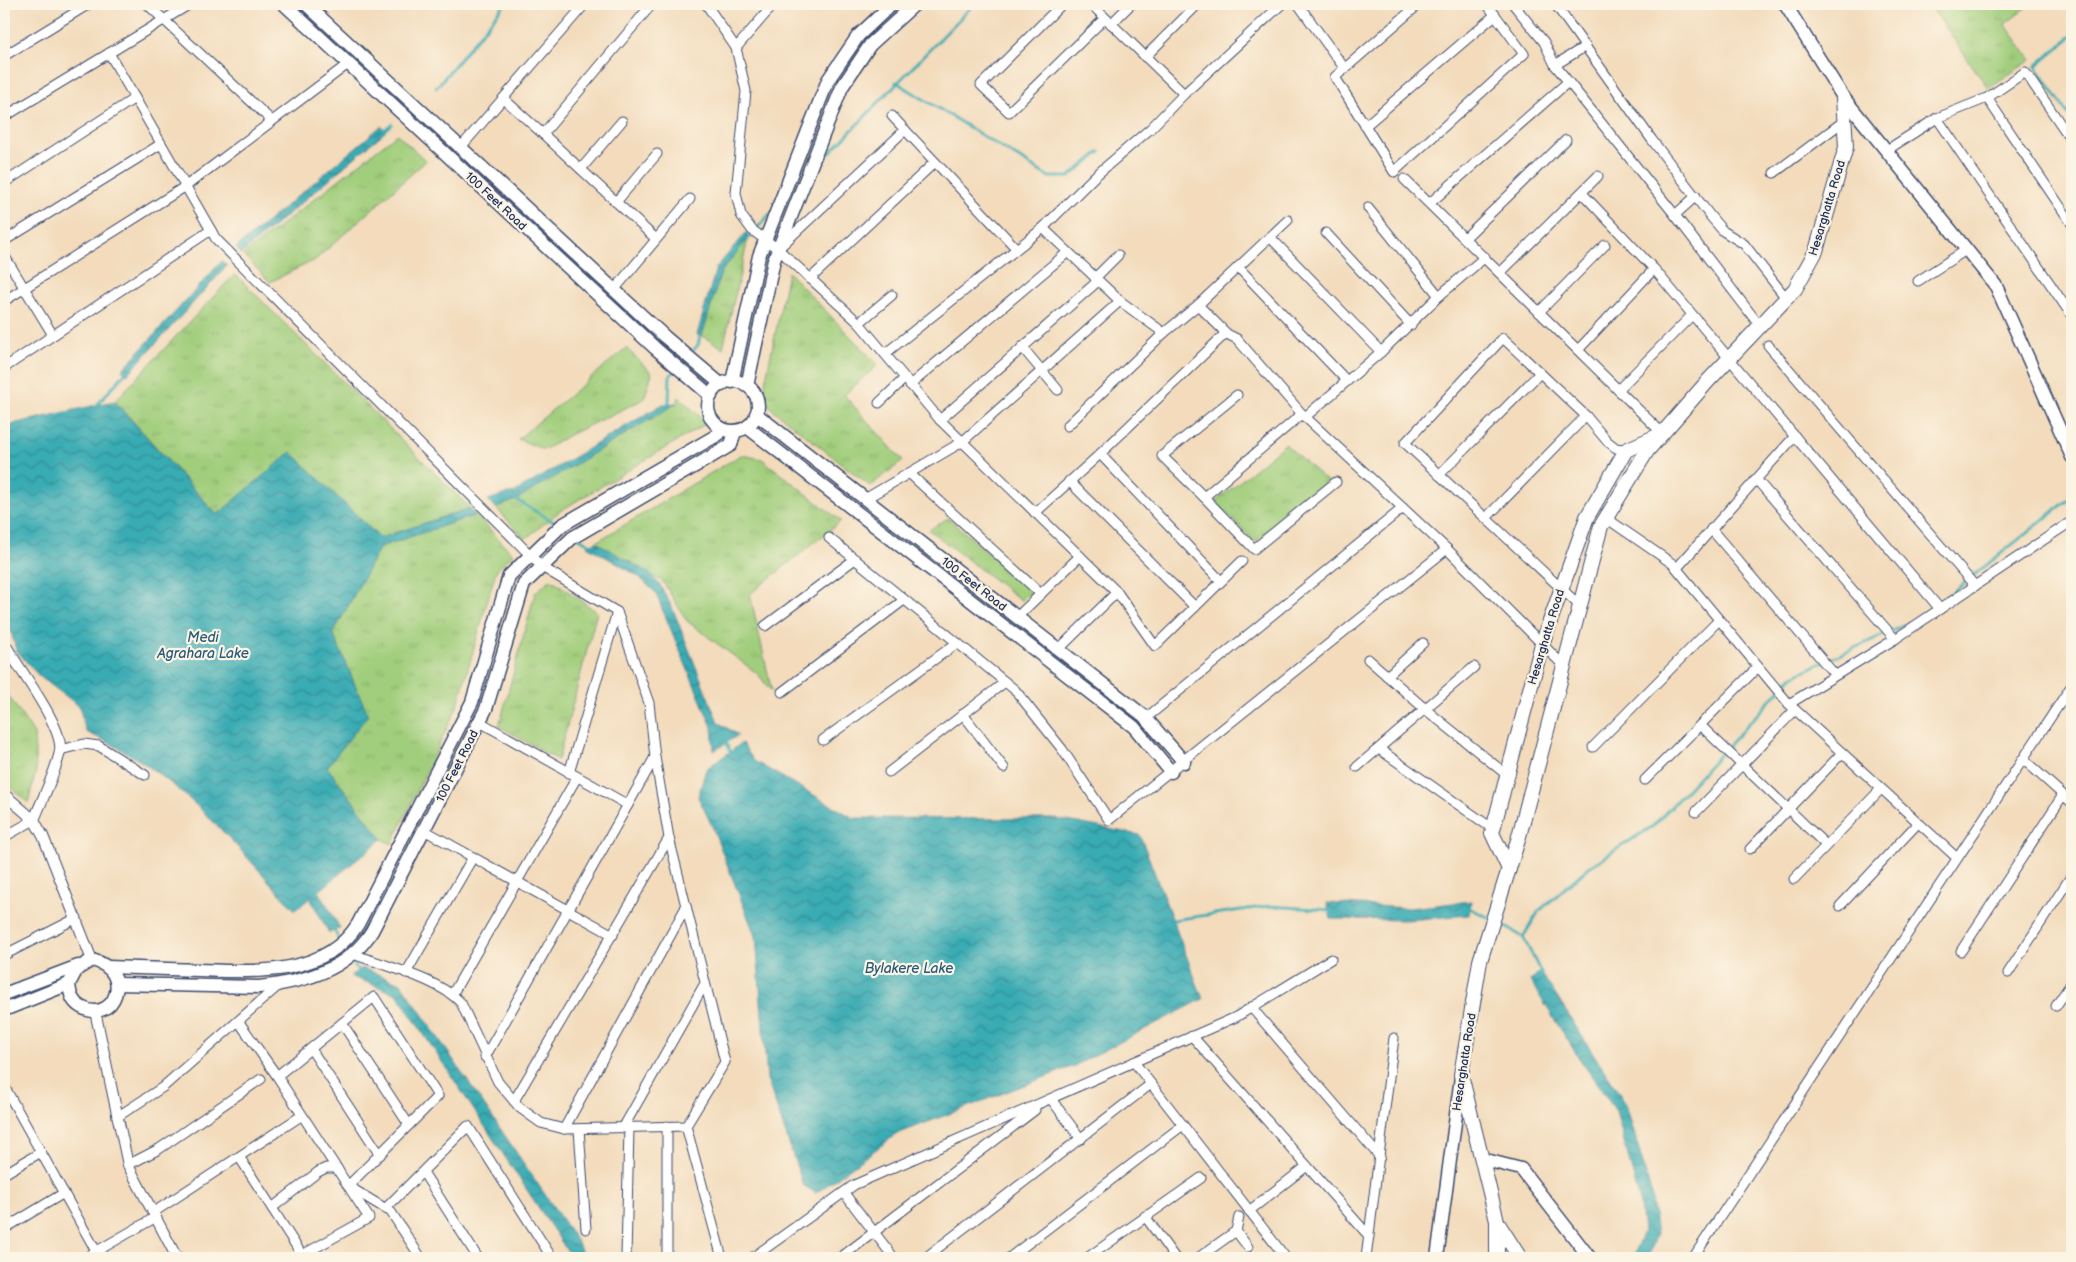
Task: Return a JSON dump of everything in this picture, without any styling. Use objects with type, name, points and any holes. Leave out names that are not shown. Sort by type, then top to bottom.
[{"type":"main road","name":"100 Feet Road","points":[[306,4],[665,336],[710,374],[727,383]]},
{"type":"main road","points":[[727,383],[747,386],[757,400],[756,414],[741,429],[721,428],[710,417],[708,404],[711,396],[727,383],[759,256],[828,80],[858,36],[892,4]]},
{"type":"main road","name":"Hesarghatta Road","points":[[1437,1258],[1461,1075],[1480,961],[1509,869],[1601,526],[1647,451],[1728,359],[1795,289],[1816,251],[1846,147],[1843,97],[1785,4]]},
{"type":"main road","name":"100 Feet Road","points":[[292,6],[348,64],[655,348],[711,396]]},
{"type":"main road","points":[[747,386],[778,248],[842,87],[870,45],[906,7]]},
{"type":"main road","points":[[1843,97],[1996,286],[2072,457]]},
{"type":"main road","name":"100 Feet Road","points":[[756,414],[1146,718],[1184,762]]},
{"type":"main road","name":"100 Feet Road","points":[[107,967],[258,972],[308,962],[330,952],[354,931],[472,702],[508,578],[562,525],[719,434],[721,428]]},
{"type":"main road","name":"100 Feet Road","points":[[117,984],[258,987],[279,985],[313,977],[338,965],[353,954],[366,940],[480,722],[486,709],[522,588],[572,538],[730,445],[741,429],[1134,727],[1171,772]]},
{"type":"main road","name":"Hesarghatta Road","points":[[1493,828],[1542,644],[1587,517],[1626,450],[1662,433]]},
{"type":"main road","points":[[1493,828],[1492,832],[1509,869]]},
{"type":"main road","points":[[4,1010],[69,984],[77,969],[92,960]]},
{"type":"main road","points":[[4,994],[92,960],[107,967],[117,984],[116,996],[107,1006],[95,1011],[83,1008],[74,1001],[69,984]]},
{"type":"main road","points":[[1461,1075],[1497,1221],[1496,1258]]},
{"type":"main road","points":[[1482,1159],[1521,1169],[1590,1258]]},
{"type":"main road","points":[[1497,1221],[1520,1258]]},
{"type":"street","points":[[4,56],[88,4]]},
{"type":"street","points":[[147,4],[272,121]]},
{"type":"street","points":[[4,117],[190,4]]},
{"type":"street","points":[[461,147],[585,4]]},
{"type":"street","points":[[543,134],[652,4]]},
{"type":"street","points":[[736,48],[774,4]]},
{"type":"street","points":[[1062,4],[981,85],[1009,112],[1108,21],[1131,4]]},
{"type":"street","points":[[1091,4],[1184,94]]},
{"type":"street","points":[[1145,57],[1198,4]]},
{"type":"street","points":[[886,353],[1043,228],[1094,177],[1150,129],[1184,94],[1282,4]]},
{"type":"street","points":[[1298,4],[1344,69]]},
{"type":"street","points":[[1419,4],[1335,78],[1394,172],[1524,54],[1486,4]]},
{"type":"street","points":[[1513,4],[1544,42],[1555,65],[1568,82],[1676,215],[1760,326]]},
{"type":"street","points":[[1555,4],[1652,140],[1723,231],[1744,244],[1786,298]]},
{"type":"street","points":[[711,6],[736,48],[746,91],[736,193],[741,215],[752,230],[778,248],[859,323],[940,420],[1117,592],[1155,646],[1242,561]]},
{"type":"street","points":[[1365,126],[1494,15]]},
{"type":"street","points":[[1555,65],[1586,46]]},
{"type":"street","points":[[109,53],[216,239],[542,567],[617,612],[649,703],[655,757],[670,838],[704,985],[725,1062],[686,1126],[720,1258]]},
{"type":"street","points":[[4,301],[186,186],[348,64]]},
{"type":"street","points":[[1886,150],[1937,118],[1987,98],[2025,72],[2072,141]]},
{"type":"street","points":[[1430,204],[1568,82]]},
{"type":"street","points":[[4,183],[135,98]]},
{"type":"street","points":[[1987,98],[2072,224]]},
{"type":"street","points":[[504,99],[656,239]]},
{"type":"street","points":[[892,116],[1015,247]]},
{"type":"street","points":[[1937,118],[2072,316]]},
{"type":"street","points":[[581,169],[622,121]]},
{"type":"street","points":[[1774,173],[1844,121]]},
{"type":"street","points":[[778,248],[905,130]]},
{"type":"street","points":[[1465,238],[1566,140]]},
{"type":"street","points":[[4,241],[161,144]]},
{"type":"street","points":[[616,202],[657,154]]},
{"type":"street","points":[[810,279],[935,162]]},
{"type":"street","points":[[1500,273],[1598,176]]},
{"type":"street","points":[[1404,179],[1662,433]]},
{"type":"street","points":[[1582,193],[1654,269],[1940,609]]},
{"type":"street","points":[[1676,215],[1696,196]]},
{"type":"street","points":[[614,290],[690,199]]},
{"type":"street","points":[[1368,208],[1439,296]]},
{"type":"street","points":[[1067,426],[1164,333],[1198,305],[1288,220]]},
{"type":"street","points":[[1043,228],[1120,301],[1164,333]]},
{"type":"street","points":[[4,368],[211,230]]},
{"type":"street","points":[[1326,233],[1411,325]]},
{"type":"street","points":[[1270,237],[1381,352]]},
{"type":"street","points":[[1539,312],[1605,245]]},
{"type":"street","points":[[1918,281],[1966,250]]},
{"type":"street","points":[[880,402],[1068,252]]},
{"type":"street","points":[[4,255],[53,335]]},
{"type":"street","points":[[940,420],[1097,279],[1118,256]]},
{"type":"street","points":[[1204,497],[1381,352],[1439,296],[1485,257]]},
{"type":"street","points":[[1238,267],[1347,381]]},
{"type":"street","points":[[1578,350],[1654,269]]},
{"type":"street","points":[[859,323],[892,295]]},
{"type":"street","points":[[865,499],[962,442],[1120,301]]},
{"type":"street","points":[[1198,305],[1226,333],[1237,339],[1303,416],[1447,549],[1563,666]]},
{"type":"street","points":[[1618,390],[1692,314]]},
{"type":"street","points":[[1035,512],[1100,454],[1226,333]]},
{"type":"street","points":[[1579,605],[1405,443],[1503,338],[1586,416],[1607,441],[1616,448],[1647,451]]},
{"type":"street","points":[[1768,345],[1975,586]]},
{"type":"street","points":[[1022,347],[1058,390]]},
{"type":"street","points":[[1439,475],[1540,373]]},
{"type":"street","points":[[1237,395],[1162,456],[1254,549],[1336,482]]},
{"type":"street","points":[[1486,518],[1586,416]]},
{"type":"street","points":[[1677,568],[1794,436]]},
{"type":"street","points":[[1100,454],[1221,581]]},
{"type":"street","points":[[909,473],[1041,594]]},
{"type":"street","points":[[1756,479],[1895,639]]},
{"type":"street","points":[[1069,481],[1195,607]]},
{"type":"street","points":[[1146,718],[1403,508]]},
{"type":"street","points":[[1609,520],[1677,568],[1792,707],[1957,858]]},
{"type":"street","points":[[1696,812],[1742,764],[1792,707],[1836,675],[1895,639],[2072,521]]},
{"type":"street","points":[[1711,529],[1836,675]]},
{"type":"street","points":[[829,538],[1015,690],[1062,749],[1109,820],[1184,762],[1447,549]]},
{"type":"street","points":[[1017,617],[1080,556]]},
{"type":"street","points":[[765,626],[854,559]]},
{"type":"street","points":[[1059,650],[1117,592]]},
{"type":"street","points":[[782,692],[904,600]]},
{"type":"street","points":[[453,994],[517,882],[573,775],[617,612]]},
{"type":"street","points":[[1593,747],[1720,620]]},
{"type":"street","points":[[4,642],[14,662],[31,685],[55,728],[60,750],[34,820],[4,837]]},
{"type":"street","points":[[823,740],[957,643]]},
{"type":"street","points":[[1387,676],[1423,644]]},
{"type":"street","points":[[1368,658],[1425,709],[1507,775]]},
{"type":"street","points":[[1357,767],[1474,667]]},
{"type":"street","points":[[1644,780],[1758,667]]},
{"type":"street","points":[[889,772],[1005,682]]},
{"type":"street","points":[[1693,1258],[2072,685]]},
{"type":"street","points":[[963,714],[1004,768]]},
{"type":"street","points":[[480,722],[628,805]]},
{"type":"street","points":[[1700,725],[1826,845]]},
{"type":"street","points":[[60,750],[84,744],[99,746],[146,775]]},
{"type":"street","points":[[1379,749],[1493,828]]},
{"type":"street","points":[[1750,849],[1842,753]]},
{"type":"street","points":[[485,1057],[655,757]]},
{"type":"street","points":[[2023,759],[2072,803]]},
{"type":"street","points":[[1794,879],[1881,789]]},
{"type":"street","points":[[4,794],[34,820],[43,836],[92,960]]},
{"type":"street","points":[[1961,951],[2063,795]]},
{"type":"street","points":[[1840,906],[1918,824]]},
{"type":"street","points":[[424,830],[612,935]]},
{"type":"street","points":[[514,1101],[670,838]]},
{"type":"street","points":[[406,973],[473,857]]},
{"type":"street","points":[[2008,973],[2072,875]]},
{"type":"street","points":[[564,1130],[686,907]]},
{"type":"street","points":[[4,954],[77,918]]},
{"type":"street","points":[[353,954],[406,973],[453,994],[461,1003],[498,1082],[526,1114],[541,1123],[564,1130],[686,1126]]},
{"type":"street","points":[[752,1258],[854,1185],[1236,1017],[1331,959]]},
{"type":"street","points":[[2056,1006],[2072,982]]},
{"type":"street","points":[[117,1117],[163,1087],[279,985]]},
{"type":"street","points":[[626,1258],[626,1128],[704,985]]},
{"type":"street","points":[[277,1076],[374,997],[438,1096],[348,1186]]},
{"type":"street","points":[[1251,1007],[1380,1156]]},
{"type":"street","points":[[95,1011],[128,1165],[177,1258]]},
{"type":"street","points":[[239,1022],[277,1076],[369,1218],[300,1257],[240,1158]]},
{"type":"street","points":[[342,1023],[409,1125]]},
{"type":"street","points":[[1192,1036],[1368,1236]]},
{"type":"street","points":[[1366,1258],[1394,1038]]},
{"type":"street","points":[[311,1049],[380,1155]]},
{"type":"street","points":[[1134,1062],[1286,1258]]},
{"type":"street","points":[[128,1165],[159,1148],[261,1079]]},
{"type":"street","points":[[925,1258],[1151,1084]]},
{"type":"street","points":[[4,1086],[7,1101],[41,1152],[98,1255]]},
{"type":"street","points":[[1049,1100],[1081,1139]]},
{"type":"street","points":[[840,1258],[1049,1100]]},
{"type":"street","points":[[85,1258],[98,1255],[298,1118]]},
{"type":"street","points":[[1009,1258],[1183,1125]]},
{"type":"street","points":[[385,1208],[468,1126],[552,1258]]},
{"type":"street","points":[[667,1126],[667,1258]]},
{"type":"street","points":[[579,1129],[586,1229]]},
{"type":"street","points":[[4,1174],[41,1152]]},
{"type":"street","points":[[1249,1211],[1307,1166]]},
{"type":"street","points":[[272,1208],[326,1168],[337,1168],[348,1186],[391,1212],[421,1258]]},
{"type":"street","points":[[423,1172],[478,1258]]},
{"type":"street","points":[[1087,1258],[1202,1178]]},
{"type":"street","points":[[4,1229],[64,1193]]},
{"type":"street","points":[[844,1193],[894,1258]]},
{"type":"street","points":[[1145,1216],[1175,1258]]},
{"type":"street","points":[[1198,1258],[1236,1231],[1239,1218]]},
{"type":"street","points":[[1236,1231],[1248,1247]]},
{"type":"green space","points":[[1929,4],[2031,4],[2005,24],[2031,60],[1988,88]]},
{"type":"green space","points":[[397,134],[426,161],[315,260],[270,282],[243,255]]},
{"type":"green space","points":[[748,239],[723,348],[702,336],[721,272]]},
{"type":"green space","points":[[788,272],[878,365],[844,395],[903,461],[870,486],[772,409],[766,401],[764,388]]},
{"type":"green space","points":[[235,274],[470,508],[380,538],[291,452],[217,515],[115,401]]},
{"type":"green space","points":[[626,348],[652,373],[644,399],[571,434],[544,450],[518,439]]},
{"type":"green space","points":[[679,397],[707,423],[560,511],[525,539],[496,508],[516,500],[677,403]]},
{"type":"green space","points":[[1285,444],[1329,483],[1255,542],[1215,502]]},
{"type":"green space","points":[[741,455],[762,459],[841,521],[750,594],[772,692],[758,674],[687,621],[663,582],[596,542]]},
{"type":"green space","points":[[476,515],[513,554],[496,571],[457,707],[392,844],[382,839],[327,767],[368,715],[333,634],[380,547]]},
{"type":"green space","points":[[948,518],[1032,591],[1022,601],[929,530]]},
{"type":"green space","points":[[551,579],[597,612],[558,760],[499,726],[535,593]]},
{"type":"green space","points":[[4,689],[34,734],[36,771],[28,803],[4,780]]},
{"type":"water","points":[[381,126],[386,131],[241,254],[236,248]]},
{"type":"water","points":[[747,232],[748,239],[721,272],[702,336],[697,335],[716,268]]},
{"type":"water","points":[[222,261],[227,266],[128,374],[122,370]]},
{"type":"water","name":"Medi Agrahara Lake","points":[[114,401],[217,515],[291,452],[380,538],[470,508],[476,515],[380,547],[333,633],[368,715],[327,767],[382,839],[319,891],[340,928],[329,933],[310,898],[295,910],[201,809],[176,787],[119,748],[86,732],[79,706],[39,676],[16,650],[4,607],[4,428],[17,423]]},
{"type":"water","points":[[677,403],[516,500],[496,508],[488,500],[512,494],[663,404]]},
{"type":"water","points":[[596,542],[649,573],[660,585],[672,607],[718,722],[738,735],[714,751],[712,727],[655,592],[638,576],[587,546]]},
{"type":"water","name":"Bylakere Lake","points":[[742,743],[754,761],[854,818],[1057,819],[1140,835],[1203,999],[1074,1066],[897,1134],[816,1193],[803,1185],[767,1079],[756,938],[712,826],[698,797],[706,769]]},
{"type":"water","points":[[1471,901],[1469,915],[1407,920],[1331,919],[1327,903],[1409,908]]},
{"type":"water","points":[[362,968],[401,983],[578,1243],[584,1258],[572,1258],[397,994],[350,976]]},
{"type":"water","points":[[1540,971],[1626,1104],[1651,1192],[1657,1234],[1648,1258],[1633,1258],[1643,1231],[1639,1198],[1616,1111],[1579,1058],[1530,981]]},
{"type":"waterway","points":[[436,88],[505,4]]},
{"type":"waterway","points":[[816,167],[974,4]]},
{"type":"waterway","points":[[2072,36],[2036,66],[2072,120]]},
{"type":"waterway","points":[[896,82],[1049,177],[1069,177],[1100,152]]},
{"type":"waterway","points":[[383,131],[392,124]]},
{"type":"waterway","points":[[788,196],[798,186]]},
{"type":"waterway","points":[[747,239],[770,214]]},
{"type":"waterway","points":[[689,355],[698,345],[701,332]]},
{"type":"waterway","points":[[94,408],[128,370]]},
{"type":"waterway","points":[[665,405],[669,403],[670,376],[675,371]]},
{"type":"waterway","points":[[1925,614],[2072,497]]},
{"type":"waterway","points":[[515,499],[557,524]]},
{"type":"waterway","points":[[579,538],[593,546]]},
{"type":"waterway","points":[[1523,937],[1539,911],[1589,867],[1653,826],[1793,676],[1916,620]]},
{"type":"waterway","points":[[725,741],[731,753]]},
{"type":"waterway","points":[[1173,920],[1269,906],[1331,910]]},
{"type":"waterway","points":[[1467,907],[1490,918]]},
{"type":"waterway","points":[[1495,921],[1523,937],[1542,975]]},
{"type":"waterway","points":[[332,927],[340,941]]},
{"type":"waterway","points":[[350,960],[360,972]]}]
